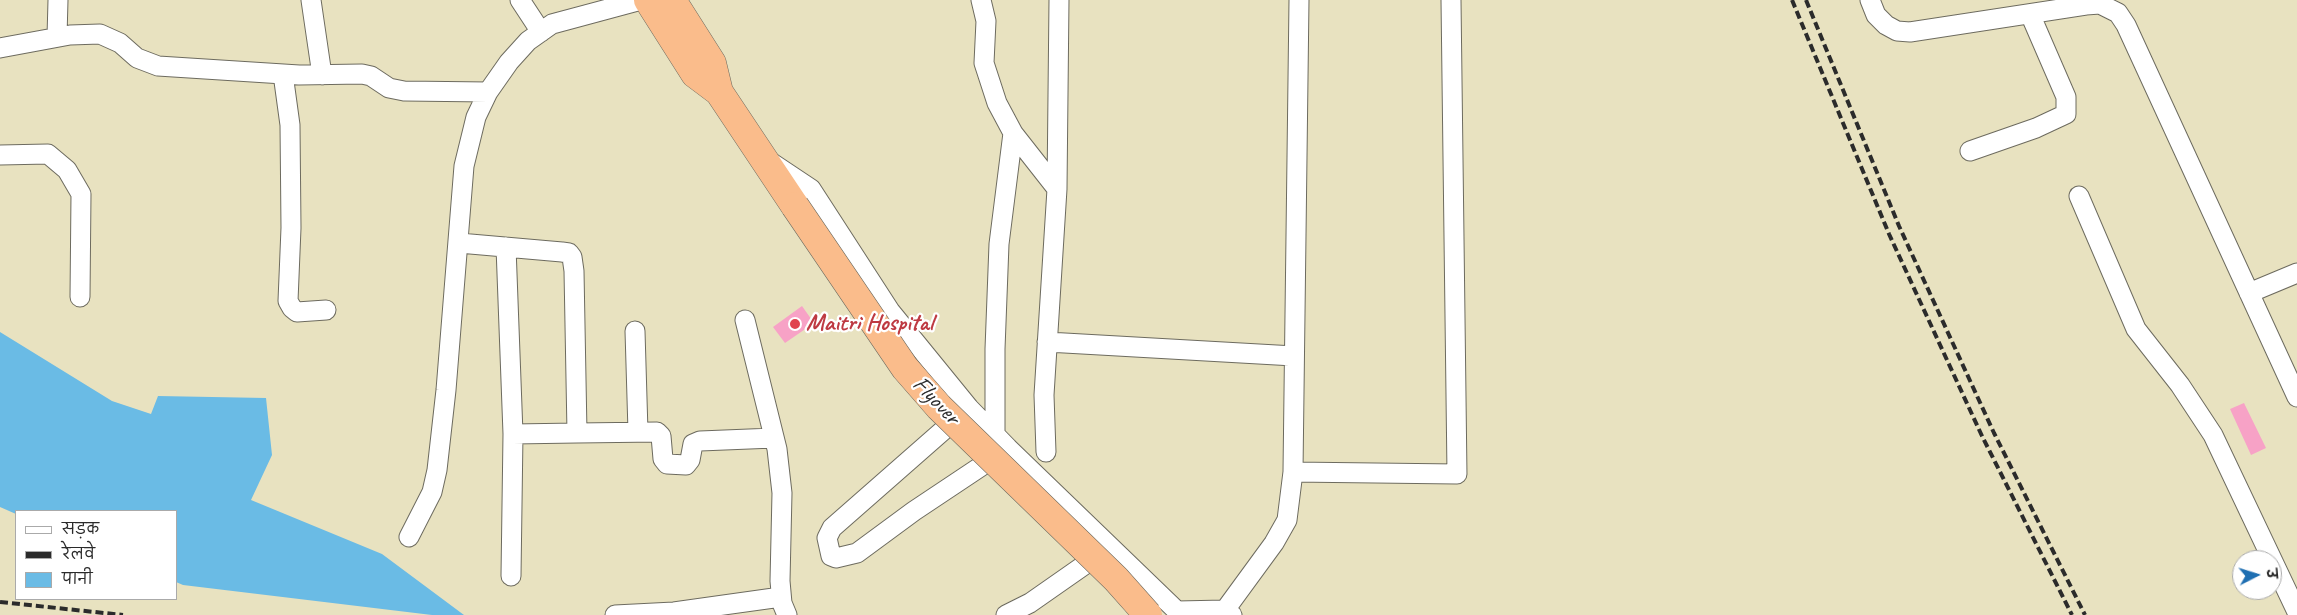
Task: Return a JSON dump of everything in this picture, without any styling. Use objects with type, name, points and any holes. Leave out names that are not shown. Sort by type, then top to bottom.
[{"type":"highway","points":[[648,0],[695,74],[720,92]]},
{"type":"highway","points":[[672,0],[712,63],[720,92]]},
{"type":"highway","name":"Flyover","points":[[720,92],[905,368],[939,407],[1116,579],[1148,615]]},
{"type":"street","points":[[57,37],[58,0]]},
{"type":"street","points":[[311,0],[322,75]]},
{"type":"street","points":[[520,0],[541,32]]},
{"type":"street","points":[[409,537],[432,492],[437,470],[459,244],[464,166],[476,117],[488,92],[509,62],[528,41],[552,24],[641,0]]},
{"type":"street","points":[[981,0],[986,21],[984,63],[997,103],[1013,133],[1057,189]]},
{"type":"street","points":[[1046,452],[1044,395],[1057,189],[1059,0]]},
{"type":"street","points":[[762,157],[811,189],[890,311],[968,408],[1008,448],[1112,546],[1177,611],[1229,613],[1287,520],[1293,472],[1299,0]]},
{"type":"street","points":[[1293,472],[1457,474],[1451,0]]},
{"type":"street","points":[[1870,0],[1876,15],[1886,25],[1897,31],[1910,32],[2100,4],[2118,13],[2126,24],[2297,397]]},
{"type":"street","points":[[1970,151],[2036,128],[2066,114],[2066,97],[2030,14]]},
{"type":"street","points":[[0,48],[57,37],[100,34],[120,43],[137,58],[158,66],[283,74],[362,74],[370,76],[389,88],[404,91],[488,92]]},
{"type":"street","points":[[283,74],[290,125],[291,228],[288,301],[297,312],[326,310]]},
{"type":"street","points":[[995,435],[995,349],[1000,244],[1013,133]]},
{"type":"street","points":[[0,154],[48,154],[67,170],[81,194],[80,297]]},
{"type":"street","points":[[2078,196],[2136,329],[2180,385],[2214,435],[2297,612]]},
{"type":"street","points":[[459,244],[569,253],[572,257],[577,433]]},
{"type":"street","points":[[506,247],[513,434],[512,576]]},
{"type":"street","points":[[2249,293],[2297,273]]},
{"type":"street","points":[[615,615],[784,606],[780,565],[782,493],[774,438],[745,320]]},
{"type":"street","points":[[635,331],[638,432]]},
{"type":"street","points":[[1047,342],[1294,356]]},
{"type":"street","points":[[968,408],[832,528],[827,542],[833,558],[846,557],[857,552],[1008,448]]},
{"type":"street","points":[[513,434],[657,432],[660,436],[663,458],[667,464],[686,465],[690,460],[693,444],[700,441],[774,438]]},
{"type":"street","points":[[1006,615],[1030,603],[1112,546]]},
{"type":"water","points":[[0,332],[112,401],[151,414],[158,396],[266,398],[272,455],[251,500],[382,554],[464,615],[432,615],[183,585],[178,583],[178,510],[15,510],[15,514],[0,507]]},
{"type":"building","points":[[802,306],[814,323],[785,343],[773,327]]},
{"type":"building","points":[[2244,403],[2266,448],[2251,455],[2230,409]]},
{"type":"railway","points":[[1792,0],[1889,234],[1982,436],[2072,615]]},
{"type":"railway","points":[[1806,0],[1899,226],[1994,433],[2085,615]]},
{"type":"railway","points":[[0,602],[123,615]]},
{"type":"place","name":"Maitri Hospital","points":[[795,324]]}]
